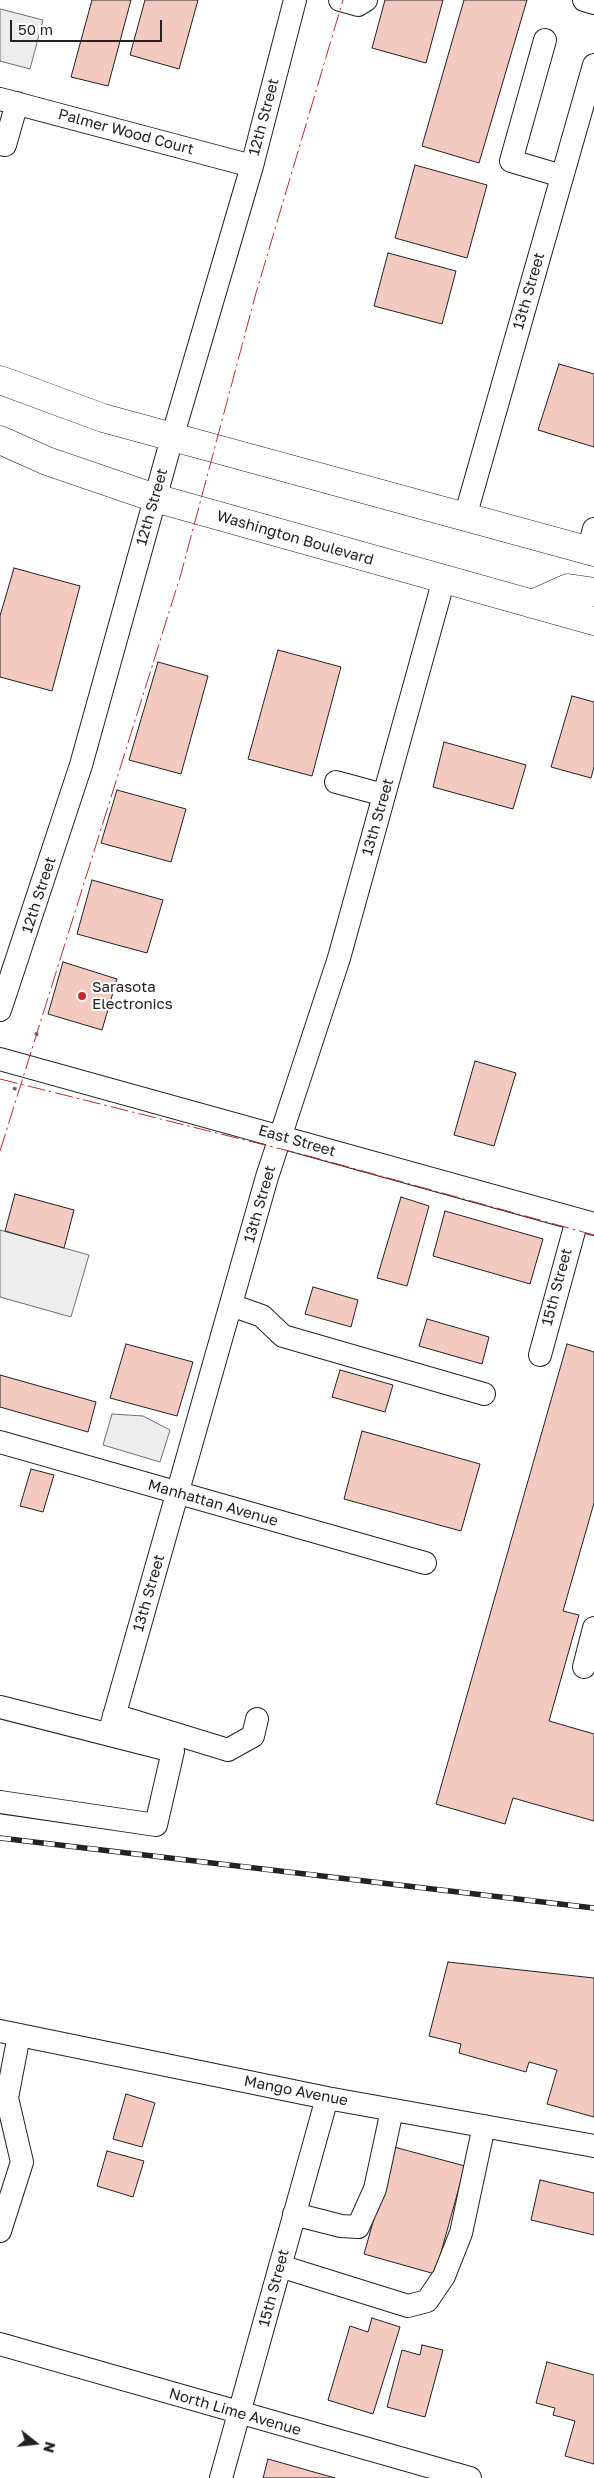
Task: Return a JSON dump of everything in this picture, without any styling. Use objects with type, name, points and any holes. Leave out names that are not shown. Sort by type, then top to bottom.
[{"type":"main road","points":[[0,380],[103,418],[172,438],[464,516],[592,544]]},
{"type":"main road","name":"Washington Boulevard","points":[[0,440],[47,461],[155,498],[594,621]]},
{"type":"main road","points":[[532,604],[568,588],[594,592]]},
{"type":"street","name":"12th Street","points":[[0,1010],[81,765],[172,438],[252,166],[295,0]]},
{"type":"street","points":[[340,0],[358,5],[366,0]]},
{"type":"street","points":[[584,0],[594,3]]},
{"type":"street","points":[[545,40],[511,161],[562,176]]},
{"type":"street","name":"13th Street","points":[[464,516],[594,65]]},
{"type":"street","name":"Palmer Wood Court","points":[[9,101],[252,166]]},
{"type":"street","points":[[0,144],[5,145],[9,101]]},
{"type":"street","name":"13th Street","points":[[111,1725],[280,1136],[339,958],[444,579]]},
{"type":"street","points":[[336,782],[384,795]]},
{"type":"street","name":"East Street","points":[[0,1059],[586,1222]]},
{"type":"street","name":"15th Street","points":[[540,1355],[586,1222]]},
{"type":"street","points":[[231,1305],[262,1316],[283,1336],[484,1394]]},
{"type":"street","name":"Manhattan Avenue","points":[[0,1442],[425,1563]]},
{"type":"street","points":[[584,1667],[594,1628]]},
{"type":"street","points":[[0,1707],[111,1725],[228,1750],[254,1736],[257,1719]]},
{"type":"street","points":[[0,1802],[156,1825],[173,1751],[111,1725]]},
{"type":"street","points":[[0,2231],[6,2187],[22,2162],[7,2098],[10,2033]]},
{"type":"street","name":"Mango Avenue","points":[[10,2033],[327,2098],[594,2146]]},
{"type":"street","name":"15th Street","points":[[221,2478],[327,2098]]},
{"type":"street","points":[[294,2214],[341,2226],[358,2227],[375,2189],[392,2110]]},
{"type":"street","points":[[280,2266],[408,2306],[427,2301],[444,2276],[461,2233],[484,2126]]},
{"type":"street","name":"North Lime Avenue","points":[[0,2344],[470,2478]]},
{"type":"shaded area","points":[[0,9],[43,20],[30,69],[0,61]]},
{"type":"shaded area","points":[[0,1230],[89,1255],[71,1317],[0,1297]]},
{"type":"shaded area","points":[[112,1414],[143,1416],[170,1430],[160,1462],[103,1445]]},
{"type":"building","points":[[92,0],[131,0],[108,86],[71,77]]},
{"type":"building","points":[[145,0],[198,0],[179,69],[130,55]]},
{"type":"building","points":[[385,0],[443,0],[426,63],[372,48]]},
{"type":"building","points":[[464,0],[527,0],[479,163],[422,146]]},
{"type":"building","points":[[415,165],[487,185],[467,258],[395,238]]},
{"type":"building","points":[[388,253],[456,271],[442,324],[374,306]]},
{"type":"building","points":[[559,364],[594,374],[594,447],[538,430]]},
{"type":"building","points":[[14,568],[80,586],[52,691],[0,677],[0,616]]},
{"type":"building","points":[[278,650],[341,667],[312,776],[248,759]]},
{"type":"building","points":[[158,662],[208,676],[181,774],[129,760]]},
{"type":"building","points":[[572,696],[594,702],[594,767],[591,778],[551,767]]},
{"type":"building","points":[[444,742],[526,765],[513,809],[433,787]]},
{"type":"building","points":[[117,790],[186,809],[171,862],[101,843]]},
{"type":"building","points":[[92,880],[163,900],[147,953],[77,934]]},
{"type":"building","name":"Sarasota Electronics","points":[[63,962],[117,979],[102,1030],[48,1014]]},
{"type":"building","points":[[475,1061],[516,1073],[494,1146],[454,1135]]},
{"type":"building","points":[[15,1194],[74,1210],[64,1248],[5,1231]]},
{"type":"building","points":[[401,1197],[429,1206],[407,1286],[377,1278]]},
{"type":"building","points":[[445,1211],[543,1239],[530,1284],[433,1256]]},
{"type":"building","points":[[313,1287],[358,1300],[351,1327],[305,1314]]},
{"type":"building","points":[[427,1319],[489,1337],[482,1364],[419,1346]]},
{"type":"building","points":[[126,1344],[193,1362],[177,1416],[110,1398]]},
{"type":"building","points":[[567,1344],[594,1352],[594,1503],[563,1611],[579,1615],[549,1721],[594,1734],[594,1821],[513,1798],[505,1824],[436,1804]]},
{"type":"building","points":[[340,1370],[393,1385],[385,1412],[332,1397]]},
{"type":"building","points":[[0,1375],[96,1402],[88,1432],[0,1407]]},
{"type":"building","points":[[362,1431],[480,1464],[461,1531],[344,1499]]},
{"type":"building","points":[[31,1469],[54,1475],[43,1512],[20,1506]]},
{"type":"building","points":[[448,1962],[594,1978],[594,2117],[547,2104],[557,2070],[529,2062],[526,2072],[459,2053],[461,2044],[429,2036]]},
{"type":"building","points":[[126,2094],[155,2103],[142,2147],[113,2139]]},
{"type":"building","points":[[394,2147],[465,2166],[435,2274],[364,2254]]},
{"type":"building","points":[[107,2151],[144,2161],[133,2197],[97,2186]]},
{"type":"building","points":[[540,2180],[594,2193],[594,2235],[531,2220]]},
{"type":"building","points":[[372,2318],[400,2327],[373,2414],[328,2400],[350,2326],[368,2332]]},
{"type":"building","points":[[422,2345],[443,2350],[425,2417],[387,2407],[402,2350],[420,2355]]},
{"type":"building","points":[[547,2362],[594,2375],[594,2464],[565,2456],[575,2421],[553,2415],[555,2408],[536,2403]]},
{"type":"building","points":[[268,2459],[335,2478],[263,2478]]},
{"type":"railway","points":[[0,1838],[594,1908]]},
{"type":"power","points":[[0,1151],[181,574],[256,293],[343,0]]},
{"type":"power","points":[[0,1079],[305,1155],[594,1235]]},
{"type":"place","name":"Sarasota Electronics","points":[[82,996]]}]
